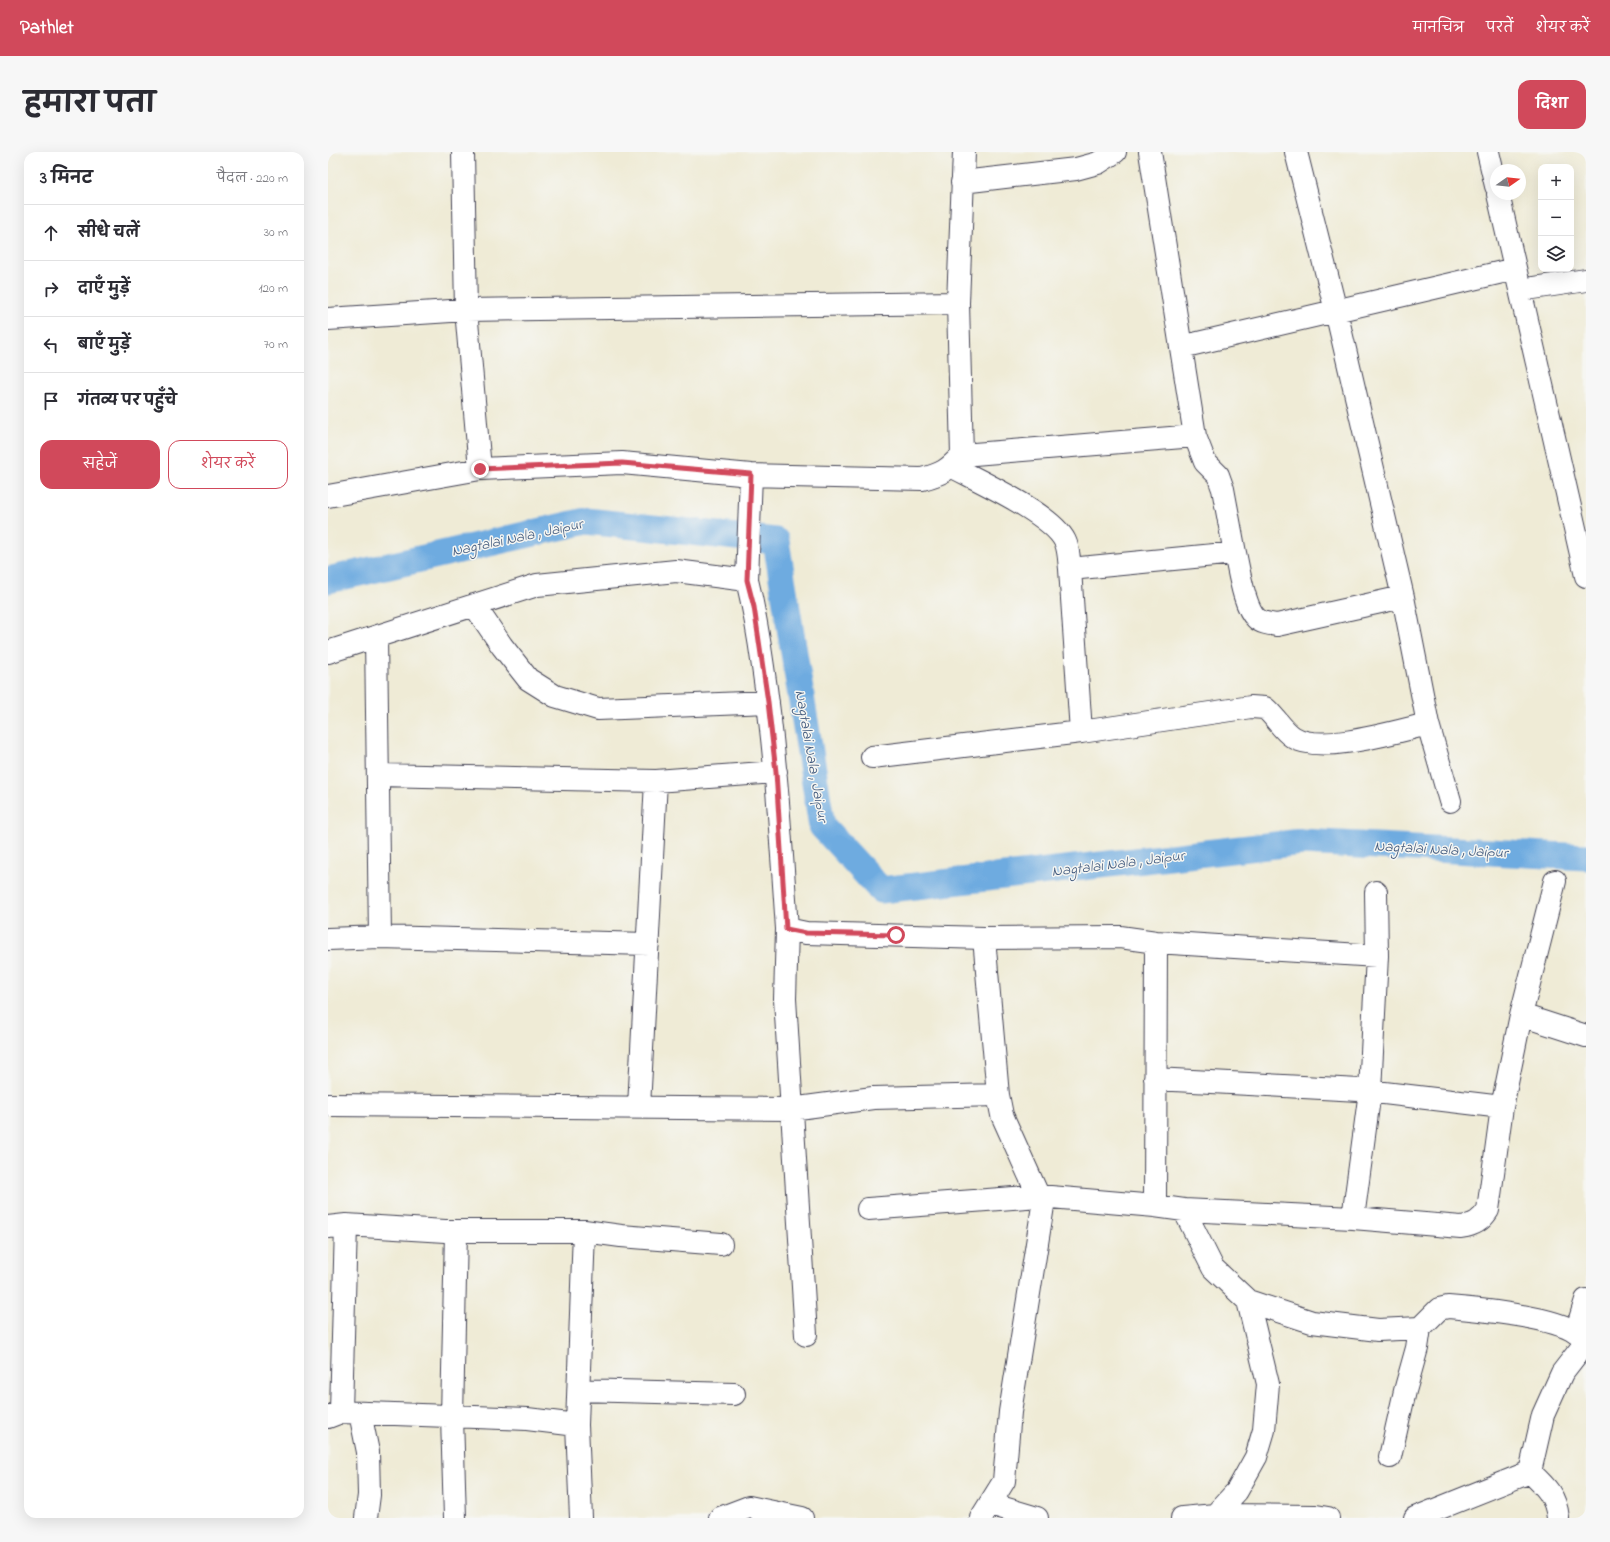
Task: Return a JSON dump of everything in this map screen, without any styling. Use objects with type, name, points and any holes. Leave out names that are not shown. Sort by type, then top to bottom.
[{"type":"street","points":[[463,152],[466,310],[480,469]]},
{"type":"street","points":[[956,460],[958,303],[964,152]]},
{"type":"street","points":[[962,182],[1076,169],[1098,163],[1115,152]]},
{"type":"street","points":[[1150,152],[1195,436],[1205,462],[1218,475],[1221,482],[1248,608],[1257,619],[1268,624],[1277,625],[1404,597]]},
{"type":"street","points":[[1296,152],[1336,311],[1404,597],[1428,724],[1450,801]]},
{"type":"street","points":[[1488,152],[1491,164]]},
{"type":"street","points":[[1499,200],[1586,576]]},
{"type":"street","points":[[1181,347],[1336,311],[1518,280],[1586,280]]},
{"type":"street","points":[[328,319],[466,310],[958,303]]},
{"type":"street","points":[[328,496],[480,469],[622,463],[751,474],[922,479],[939,474],[956,460],[1195,436]]},
{"type":"street","points":[[956,460],[1040,515],[1055,528],[1066,542],[1070,569],[1081,732]]},
{"type":"street","points":[[751,474],[749,559],[747,580],[754,607],[768,702],[776,772],[786,929],[785,998],[806,1335]]},
{"type":"street","points":[[1070,569],[1235,553]]},
{"type":"street","points":[[328,652],[537,585],[676,571],[747,580]]},
{"type":"street","points":[[474,605],[502,646],[528,679],[555,696],[598,709],[768,702]]},
{"type":"street","points":[[376,637],[380,937]]},
{"type":"street","points":[[872,757],[1081,732],[1251,707],[1265,708],[1293,737],[1313,743],[1342,743],[1428,724]]},
{"type":"street","points":[[378,775],[656,781],[776,772]]},
{"type":"street","points":[[639,1107],[656,781]]},
{"type":"street","points":[[868,1209],[1039,1196],[1184,1210],[1353,1218],[1461,1227],[1472,1226],[1482,1219],[1488,1210],[1502,1107],[1521,1015],[1555,880]]},
{"type":"street","points":[[1353,1218],[1370,1091],[1377,956],[1376,892]]},
{"type":"street","points":[[786,929],[806,933],[984,938],[1120,937],[1156,942],[1377,956]]},
{"type":"street","points":[[328,939],[380,937],[648,944]]},
{"type":"street","points":[[984,938],[998,1095],[1002,1115],[1043,1206],[1010,1412],[1004,1481],[985,1511],[1037,1518]]},
{"type":"street","points":[[1155,1206],[1156,942]]},
{"type":"street","points":[[1521,1015],[1586,1036]]},
{"type":"street","points":[[1155,1079],[1370,1091],[1502,1107]]},
{"type":"street","points":[[328,1105],[791,1109],[873,1098],[998,1095]]},
{"type":"street","points":[[1184,1210],[1213,1268],[1248,1301],[1312,1322],[1378,1330],[1420,1328]]},
{"type":"street","points":[[366,1518],[369,1495],[368,1452],[343,1414],[337,1226],[456,1231],[584,1231],[621,1236],[721,1244]]},
{"type":"street","points":[[455,1518],[452,1417],[456,1231]]},
{"type":"street","points":[[581,1518],[577,1425],[584,1231]]},
{"type":"street","points":[[1530,1472],[1544,1415],[1562,1373],[1582,1339],[1586,1300]]},
{"type":"street","points":[[1214,1515],[1237,1491],[1256,1457],[1264,1430],[1268,1384],[1248,1301]]},
{"type":"street","points":[[1390,1457],[1405,1391],[1417,1348],[1420,1328],[1439,1309],[1448,1307],[1507,1314],[1548,1322],[1582,1339]]},
{"type":"street","points":[[579,1390],[734,1394]]},
{"type":"street","points":[[343,1414],[527,1419],[577,1425]]},
{"type":"street","points":[[1415,1518],[1530,1472]]},
{"type":"street","points":[[1530,1472],[1548,1489],[1554,1500],[1558,1518]]},
{"type":"street","points":[[720,1518],[749,1507],[802,1518]]},
{"type":"street","points":[[1182,1518],[1214,1515],[1316,1516],[1328,1518]]},
{"type":"waterway","name":"Nagtalai Nala , Jaipur","points":[[328,580],[586,521],[776,541],[822,826],[881,890],[1302,842],[1586,857]]},
{"type":"route","points":[[480,469],[622,463],[751,474],[749,559],[747,580],[754,607],[768,702],[776,772],[786,929],[806,933],[896,935]]}]
